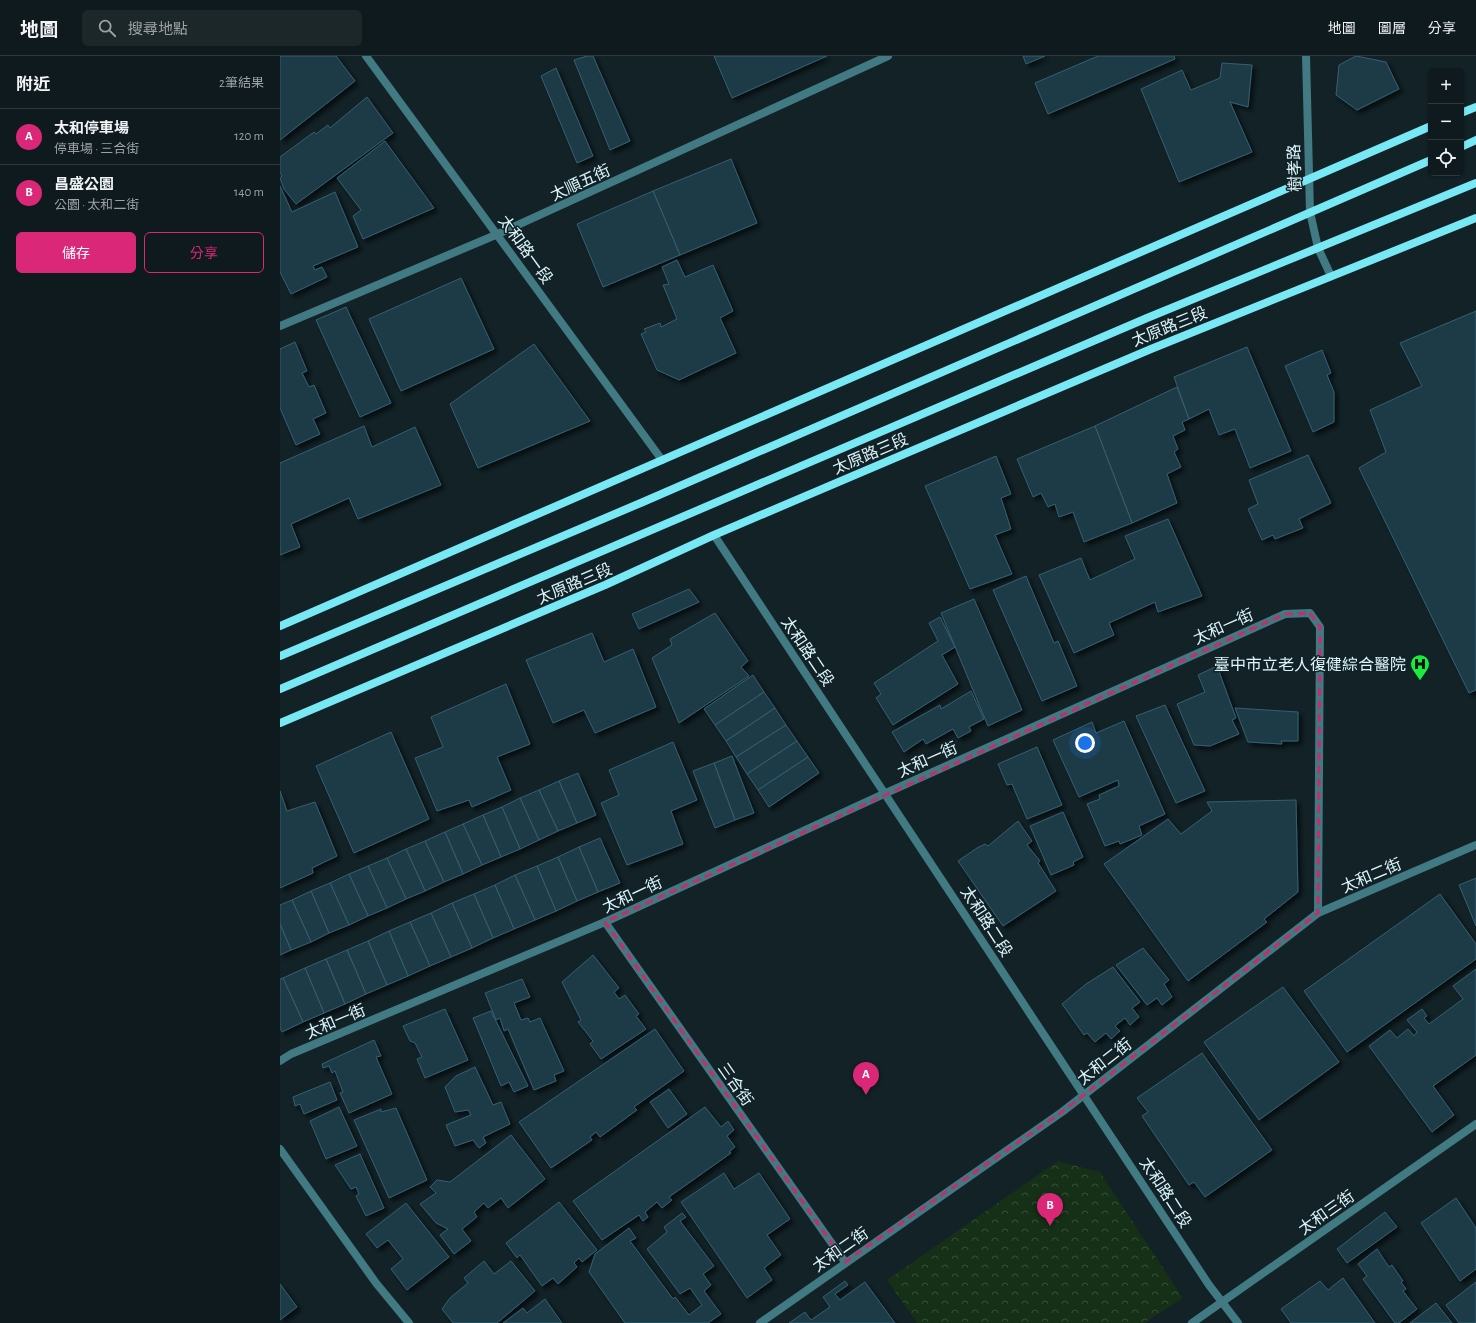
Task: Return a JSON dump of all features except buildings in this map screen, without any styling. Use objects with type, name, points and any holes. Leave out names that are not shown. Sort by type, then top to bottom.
[{"type":"main road","points":[[1464,112],[1476,107]]},
{"type":"main road","points":[[280,626],[1428,127]]},
{"type":"main road","points":[[1464,146],[1476,140]]},
{"type":"main road","points":[[280,656],[643,502],[1428,161]]},
{"type":"main road","name":"太原路三段","points":[[280,689],[1148,318],[1476,184]]},
{"type":"main road","name":"太原路三段","points":[[280,723],[605,585],[714,534],[1151,349],[1476,218]]},
{"type":"street","name":"太和路一段","points":[[366,56],[498,234],[662,460]]},
{"type":"street","name":"太順五街","points":[[280,326],[498,234],[888,56]]},
{"type":"street","name":"樹孝路","points":[[1306,56],[1310,212],[1318,248],[1331,276]]},
{"type":"street","name":"太和路二段","points":[[714,534],[1209,1285],[1223,1301],[1238,1323]]},
{"type":"street","name":"太和一街","points":[[280,1061],[291,1054],[605,922],[886,793],[1285,614],[1310,613],[1320,627],[1318,913]]},
{"type":"street","name":"太和二街","points":[[760,1323],[845,1262],[1062,1112],[1318,913],[1476,845]]},
{"type":"street","name":"三合街","points":[[605,922],[845,1262]]},
{"type":"street","name":"太和三街","points":[[1192,1323],[1476,1124]]},
{"type":"street","points":[[280,1149],[376,1283],[409,1323]]},
{"type":"highlighted area","points":[[1310,613],[1320,627],[1318,913],[1062,1112],[845,1262],[605,922],[1285,614]]},
{"type":"green space","points":[[1058,1161],[1100,1172],[1183,1298],[1144,1323],[917,1323],[887,1280]]},
{"type":"place","name":"臺中市立老人復健綜合醫院","points":[[1420,681]]},
{"type":"place","name":"太和停車場","points":[[866,1095]]},
{"type":"place","name":"昌盛公園","points":[[1050,1226]]}]
